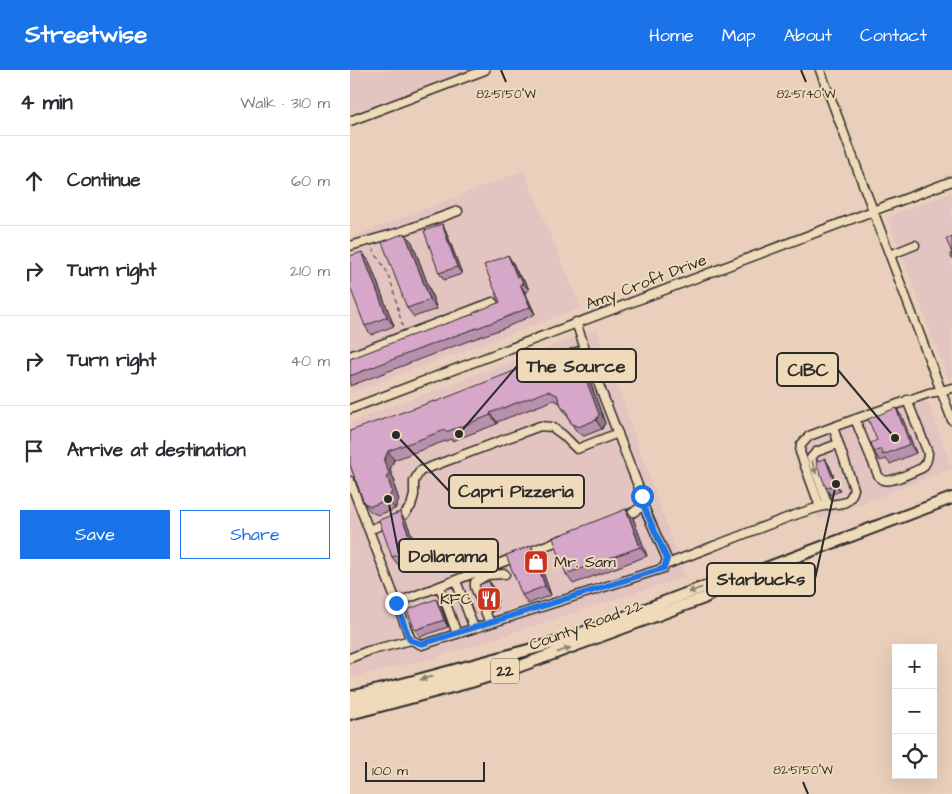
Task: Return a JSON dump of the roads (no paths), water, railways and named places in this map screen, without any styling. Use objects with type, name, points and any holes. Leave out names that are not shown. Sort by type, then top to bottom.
[{"type":"main road","name":"County Road 22","points":[[350,697],[406,684],[558,642],[700,588],[742,577],[952,498]]},
{"type":"main road","name":"County Road 22","points":[[350,714],[443,691],[515,668],[704,598],[742,577]]},
{"type":"main road","points":[[350,707],[456,679],[508,662],[558,642]]},
{"type":"street","points":[[350,122],[485,70]]},
{"type":"street","points":[[820,70],[952,420]]},
{"type":"street","name":"Amy Croft Drive","points":[[350,409],[952,180]]},
{"type":"street","points":[[350,246],[400,232],[458,211]]},
{"type":"street","points":[[890,255],[915,245]]},
{"type":"street","points":[[350,356],[492,302]]},
{"type":"street","points":[[576,322],[642,496],[643,505],[667,559],[665,565]]},
{"type":"street","points":[[558,359],[585,349]]},
{"type":"street","points":[[824,506],[800,452],[801,444],[809,436],[907,400],[952,388]]},
{"type":"street","points":[[855,419],[878,475],[886,481],[891,480],[922,468],[928,459],[928,453],[907,400]]},
{"type":"street","points":[[369,530],[403,516],[411,506],[414,495],[414,481],[420,471],[426,468],[540,426],[552,427],[577,449],[618,433]]},
{"type":"street","points":[[350,658],[368,651],[410,640],[422,644],[457,634],[664,568],[665,565],[803,512],[847,502],[852,496],[854,489],[833,427]]},
{"type":"street","points":[[824,506],[811,458],[816,452],[838,444]]},
{"type":"street","points":[[350,481],[410,640]]},
{"type":"street","points":[[617,519],[634,512],[643,505]]},
{"type":"street","points":[[396,603],[568,538]]},
{"type":"street","points":[[490,623],[475,587],[475,582],[487,575],[505,574]]},
{"type":"street","points":[[456,580],[474,628]]},
{"type":"street","points":[[440,587],[457,634]]},
{"type":"place","name":"The Source","points":[[459,434]]},
{"type":"place","name":"Capri Pizzeria","points":[[396,435]]},
{"type":"place","name":"CIBC","points":[[895,438]]},
{"type":"place","name":"Starbucks","points":[[836,484]]},
{"type":"place","name":"Dollarama","points":[[388,499]]},
{"type":"place","name":"Mr. Sam","points":[[536,562]]},
{"type":"place","name":"KFC","points":[[489,599]]}]
